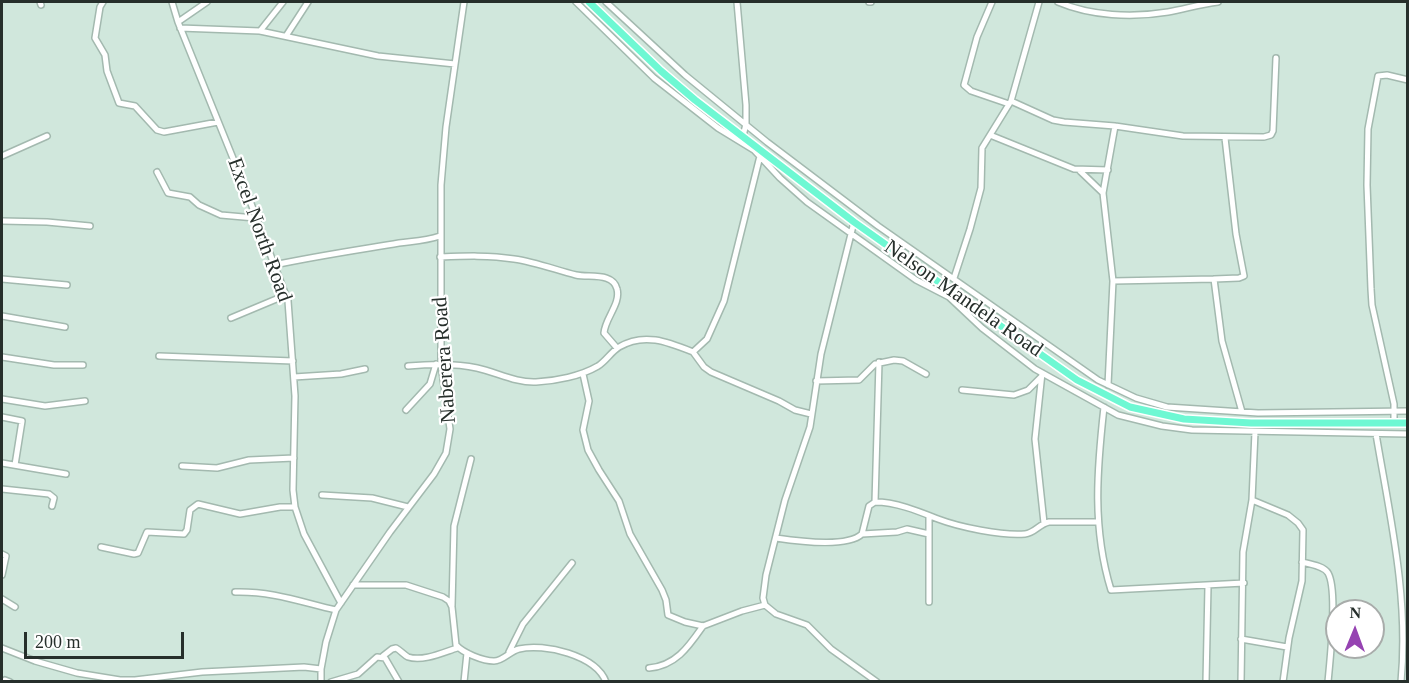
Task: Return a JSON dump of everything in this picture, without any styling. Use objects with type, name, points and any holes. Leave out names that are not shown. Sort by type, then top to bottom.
[{"type":"main road","name":"Nelson Mandela Road","points":[[589,2],[673,82],[854,222],[1077,380],[1130,407],[1184,419],[1251,423],[1407,423]]},
{"type":"street","points":[[103,2],[100,7],[95,38],[105,57],[107,72],[119,103],[135,106],[161,132],[218,122]]},
{"type":"street","name":"Excel North Road","points":[[172,2],[179,25],[286,295],[290,314],[294,377],[293,490],[295,507],[304,534],[341,603]]},
{"type":"street","points":[[179,25],[207,2]]},
{"type":"street","points":[[260,31],[283,2]]},
{"type":"street","points":[[286,36],[308,2]]},
{"type":"street","name":"Naberera Road","points":[[321,681],[328,629],[336,610],[408,507],[434,474],[446,453],[450,429],[439,364],[441,185],[464,2]]},
{"type":"street","points":[[576,2],[661,84],[718,128],[760,156],[807,202],[916,280],[949,297],[982,328],[1042,375],[1133,420],[1167,428],[1200,431],[1407,434]]},
{"type":"street","points":[[606,2],[685,75],[858,211],[1076,366],[1108,385],[1160,406],[1242,412],[1407,411]]},
{"type":"street","points":[[738,2],[746,124],[743,136]]},
{"type":"street","points":[[992,2],[977,37],[964,85],[971,91],[1010,102],[1058,122],[1115,126],[1172,135],[1225,138],[1264,137],[1272,134],[1274,127],[1276,58]]},
{"type":"street","points":[[954,278],[981,188],[982,148],[1010,102],[1039,2]]},
{"type":"street","points":[[1058,2],[1084,11],[1123,15],[1166,12],[1218,2]]},
{"type":"street","points":[[179,25],[260,31],[378,56],[455,64]]},
{"type":"street","points":[[1394,423],[1395,411],[1371,297],[1367,185],[1368,129],[1378,76],[1387,75],[1407,80]]},
{"type":"street","points":[[1108,385],[1113,281],[1103,194],[1115,126]]},
{"type":"street","points":[[990,135],[1080,171],[1103,194]]},
{"type":"street","points":[[2,156],[47,136]]},
{"type":"street","points":[[1113,281],[1214,279],[1242,277],[1245,274],[1236,234],[1225,138]]},
{"type":"street","points":[[693,352],[707,339],[724,301],[760,156]]},
{"type":"street","points":[[1080,171],[1108,170]]},
{"type":"street","points":[[157,172],[168,193],[190,196],[199,205],[221,215],[255,218]]},
{"type":"street","points":[[2,221],[90,226]]},
{"type":"street","points":[[854,222],[827,326],[806,439],[785,500],[763,598],[765,605],[776,614],[807,625],[836,653],[877,681]]},
{"type":"street","points":[[274,266],[440,236]]},
{"type":"street","points":[[440,257],[483,256],[513,259],[580,276],[602,277],[611,281],[617,287],[618,294],[604,333],[617,348]]},
{"type":"street","points":[[2,279],[67,285]]},
{"type":"street","points":[[1214,279],[1222,341],[1242,412]]},
{"type":"street","points":[[231,318],[286,295]]},
{"type":"street","points":[[2,316],[64,327]]},
{"type":"street","points":[[408,366],[439,364],[474,367],[534,382],[583,374],[602,364],[617,348],[647,338],[693,352],[704,367],[711,372],[795,410],[811,414]]},
{"type":"street","points":[[159,356],[293,362]]},
{"type":"street","points":[[2,357],[50,365],[83,365]]},
{"type":"street","points":[[816,381],[859,380],[879,362],[903,361],[926,374]]},
{"type":"street","points":[[862,534],[869,506],[875,501],[879,362]]},
{"type":"street","points":[[406,410],[430,384],[439,364]]},
{"type":"street","points":[[294,377],[341,374],[365,369]]},
{"type":"street","points":[[583,374],[589,401],[584,433],[592,460],[619,501],[630,534],[662,590],[667,613],[685,622],[703,626]]},
{"type":"street","points":[[962,390],[1019,394],[1029,390],[1042,375]]},
{"type":"street","points":[[1042,375],[1035,439],[1044,523]]},
{"type":"street","points":[[2,399],[45,406],[85,401]]},
{"type":"street","points":[[1104,407],[1098,458],[1098,522],[1099,536],[1112,591],[1244,583]]},
{"type":"street","points":[[2,417],[22,421],[15,465]]},
{"type":"street","points":[[1241,681],[1244,539],[1252,500],[1255,432]]},
{"type":"street","points":[[1376,434],[1398,551],[1405,634],[1401,681]]},
{"type":"street","points":[[182,466],[217,468],[249,460],[294,458]]},
{"type":"street","points":[[471,459],[454,526],[452,607],[454,638],[458,648],[495,661],[502,658],[508,652],[523,624],[572,563]]},
{"type":"street","points":[[2,463],[66,474]]},
{"type":"street","points":[[2,489],[51,495],[54,499],[52,506]]},
{"type":"street","points":[[322,495],[372,498],[408,507]]},
{"type":"street","points":[[1252,500],[1281,511],[1300,525],[1303,533],[1300,594],[1287,647],[1283,681]]},
{"type":"street","points":[[875,501],[902,507],[946,522],[1014,535],[1032,533],[1044,523],[1098,522]]},
{"type":"street","points":[[100,547],[134,554],[138,553],[147,532],[184,534],[187,530],[190,510],[198,504],[240,514],[280,507],[295,507]]},
{"type":"street","points":[[929,516],[929,602]]},
{"type":"street","points":[[776,538],[809,542],[838,541],[855,538],[862,534],[908,529],[929,534]]},
{"type":"street","points":[[2,554],[6,556],[2,575]]},
{"type":"street","points":[[1302,562],[1325,570],[1329,576],[1332,612],[1328,681]]},
{"type":"street","points":[[353,585],[409,586],[443,597],[452,607]]},
{"type":"street","points":[[1206,681],[1208,586]]},
{"type":"street","points":[[235,592],[255,591],[289,597],[336,610]]},
{"type":"street","points":[[2,599],[15,607]]},
{"type":"street","points":[[649,668],[664,666],[679,657],[703,626],[765,605]]},
{"type":"street","points":[[1241,639],[1287,647]]},
{"type":"street","points":[[2,648],[90,677],[131,681],[155,680],[202,672],[304,667],[321,669]]},
{"type":"street","points":[[331,681],[358,674],[377,657],[383,656],[392,649],[396,648],[407,656],[416,657],[432,656],[458,648]]},
{"type":"street","points":[[508,652],[534,648],[564,652],[592,665],[606,681]]},
{"type":"street","points":[[464,681],[467,653]]},
{"type":"street","points":[[383,656],[399,681]]}]
